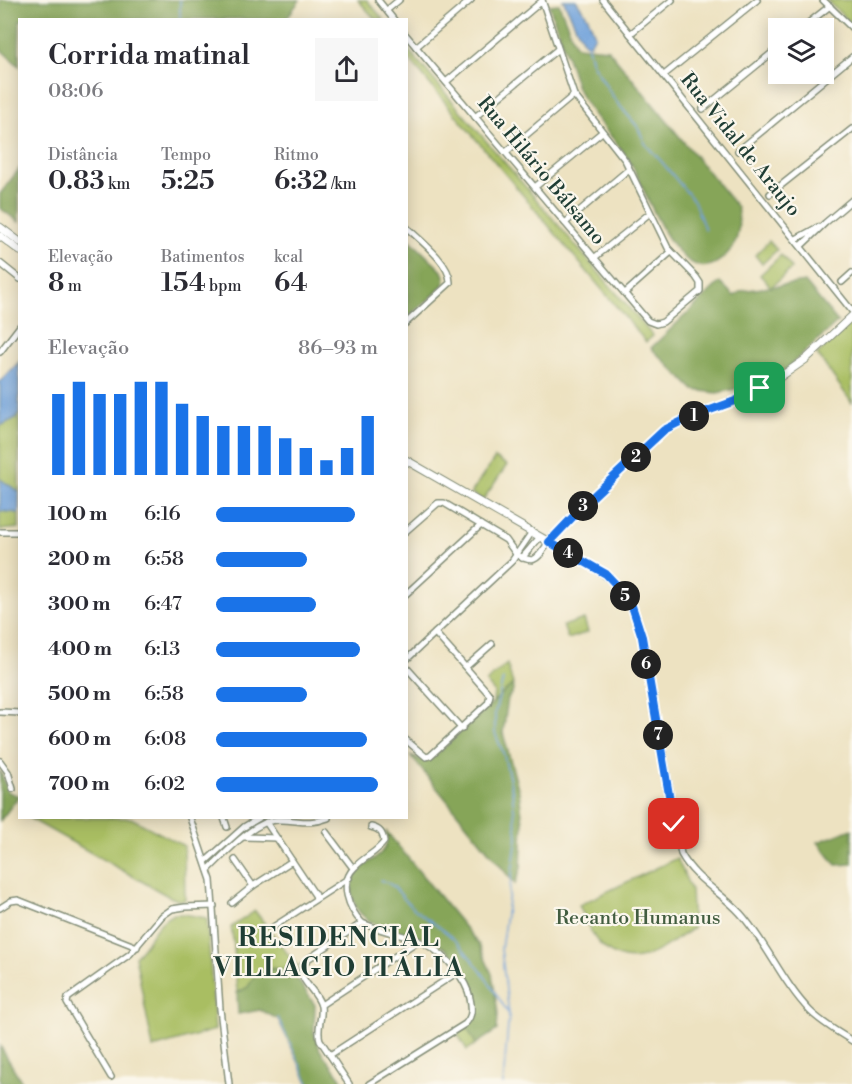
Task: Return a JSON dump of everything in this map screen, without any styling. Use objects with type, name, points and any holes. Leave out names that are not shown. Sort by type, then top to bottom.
[{"type":"main road","points":[[0,227],[18,240]]},
{"type":"main road","points":[[0,236],[18,250]]},
{"type":"main road","points":[[408,461],[549,542],[588,501],[664,430],[688,418],[735,401],[780,377],[806,359],[852,316]]},
{"type":"street","points":[[378,0],[393,18]]},
{"type":"street","points":[[387,10],[399,0]]},
{"type":"street","points":[[416,47],[471,0]]},
{"type":"street","name":"Rua Vidal de Araujo","points":[[603,0],[852,311]]},
{"type":"street","points":[[630,34],[672,0]]},
{"type":"street","points":[[664,75],[758,0]]},
{"type":"street","points":[[823,0],[852,28]]},
{"type":"street","points":[[446,82],[542,1],[574,95],[625,160],[671,252],[625,293]]},
{"type":"street","points":[[815,18],[830,6]]},
{"type":"street","name":"Rua Hilário Bálsamo","points":[[408,37],[648,321],[656,324],[663,322],[700,291],[700,284],[696,277],[671,252]]},
{"type":"street","points":[[475,117],[558,49]]},
{"type":"street","points":[[703,110],[768,56]]},
{"type":"street","points":[[738,151],[852,57]]},
{"type":"street","points":[[506,152],[574,95]]},
{"type":"street","points":[[770,194],[852,129]]},
{"type":"street","points":[[535,187],[602,132]]},
{"type":"street","points":[[565,223],[629,169]]},
{"type":"street","points":[[801,246],[852,200]]},
{"type":"street","points":[[594,258],[650,213]]},
{"type":"street","points":[[796,239],[825,223]]},
{"type":"street","points":[[408,229],[445,265],[451,275],[450,283],[408,321]]},
{"type":"street","points":[[0,263],[18,277]]},
{"type":"street","points":[[842,282],[852,273]]},
{"type":"street","points":[[0,352],[18,329]]},
{"type":"street","points":[[408,529],[438,503],[444,503],[506,540],[516,554],[522,558],[529,561],[535,560],[549,542],[606,574],[622,591],[632,606],[642,637],[674,824],[684,860],[697,877],[738,911],[756,932],[797,996],[813,1013],[852,1041]]},
{"type":"street","points":[[408,592],[481,525]]},
{"type":"street","points":[[0,532],[18,532]]},
{"type":"street","points":[[408,658],[516,554],[532,532]]},
{"type":"street","points":[[522,558],[540,537]]},
{"type":"street","points":[[408,742],[426,757],[430,756],[462,729],[488,702],[490,695],[435,633]]},
{"type":"street","points":[[466,667],[492,644]]},
{"type":"street","points":[[408,669],[462,729]]},
{"type":"street","points":[[0,712],[18,713]]},
{"type":"street","points":[[0,761],[8,772],[13,789]]},
{"type":"street","points":[[190,819],[206,861],[214,906],[220,1009],[229,1084]]},
{"type":"street","points":[[224,819],[227,827]]},
{"type":"street","points":[[206,861],[244,827],[258,819]]},
{"type":"street","points":[[276,838],[274,825],[277,820]]},
{"type":"street","points":[[208,870],[244,837],[266,822],[308,820]]},
{"type":"street","points":[[266,822],[317,898]]},
{"type":"street","points":[[369,1084],[465,1024],[470,1020],[472,1012],[468,989],[458,972],[433,947],[362,923],[354,915],[346,890],[353,868],[380,849],[384,843],[383,835],[378,829],[371,827]]},
{"type":"street","points":[[326,832],[353,868]]},
{"type":"street","points":[[244,837],[276,838]]},
{"type":"street","points":[[235,860],[253,886]]},
{"type":"street","points":[[232,903],[253,886],[292,861]]},
{"type":"street","points":[[273,927],[349,878]]},
{"type":"street","points":[[334,887],[346,890]]},
{"type":"street","points":[[0,908],[10,901],[18,900],[137,946]]},
{"type":"street","points":[[111,1077],[67,1000],[137,946],[162,916],[172,909],[214,906]]},
{"type":"street","points":[[349,1084],[318,1034],[321,1005],[301,972],[302,965],[362,923]]},
{"type":"street","points":[[321,1005],[418,941]]},
{"type":"street","points":[[330,1055],[458,972]]},
{"type":"green space","points":[[0,0],[300,0],[287,18],[18,18],[18,65],[0,49]]},
{"type":"green space","points":[[358,0],[367,0],[382,18],[374,18]]},
{"type":"green space","points":[[826,0],[852,0],[852,24]]},
{"type":"green space","points":[[559,4],[576,46],[608,49],[737,207],[739,226],[737,238],[727,254],[710,266],[695,265],[681,254],[668,237],[630,162],[584,101],[576,86],[549,5]]},
{"type":"green space","points":[[408,49],[653,336],[646,342],[408,58]]},
{"type":"green space","points":[[18,170],[18,221],[0,208],[0,194]]},
{"type":"green space","points":[[408,238],[442,271],[444,284],[408,317]]},
{"type":"green space","points":[[769,241],[777,250],[762,264],[755,255]]},
{"type":"green space","points":[[781,255],[792,268],[771,287],[760,275]]},
{"type":"green space","points":[[720,282],[734,296],[741,291],[805,282],[838,322],[785,370],[769,380],[717,393],[694,390],[651,348]]},
{"type":"green space","points":[[852,322],[852,403],[817,354]]},
{"type":"green space","points":[[18,415],[18,491],[0,479],[0,426]]},
{"type":"green space","points":[[495,458],[507,465],[483,500],[471,493]]},
{"type":"green space","points":[[0,511],[18,513],[18,528],[0,530]]},
{"type":"green space","points":[[584,619],[588,632],[568,639],[563,626]]},
{"type":"green space","points":[[507,664],[513,684],[493,702],[494,692],[486,682]]},
{"type":"green space","points":[[513,684],[513,691],[508,698],[503,733],[519,792],[523,822],[521,868],[515,884],[410,755],[422,760],[432,758]]},
{"type":"green space","points":[[0,770],[8,792],[18,797],[0,821]]},
{"type":"green space","points":[[31,819],[133,819],[184,846],[185,900],[177,900]]},
{"type":"green space","points":[[852,829],[852,864],[836,865],[818,842]]},
{"type":"green space","points":[[386,831],[479,945],[492,974],[498,1013],[497,1030],[476,1044],[467,1027],[475,1014],[474,999],[457,961],[437,943],[382,927],[370,921],[360,913],[354,902],[352,887],[354,877],[382,851],[386,843]]},
{"type":"green space","name":"Recanto Humanus","points":[[677,858],[691,890],[693,928],[647,956],[635,959],[623,958],[611,953],[595,938],[579,905]]},
{"type":"green space","points":[[255,911],[297,966],[285,970],[272,968],[254,976],[248,988],[237,993],[231,927]]},
{"type":"green space","points":[[174,914],[207,920],[215,1030],[153,1048],[135,956],[161,923]]},
{"type":"green space","points":[[297,966],[294,972],[315,1005],[314,1032],[320,1050],[345,1084],[309,1084],[278,1019],[260,1010],[238,1014],[237,993],[248,987],[254,976],[266,970]]},
{"type":"green space","points":[[467,1027],[476,1044],[467,1050],[457,1033]]},
{"type":"green space","points":[[0,1046],[23,1084],[0,1084]]},
{"type":"water","points":[[563,0],[576,0],[588,17],[595,35],[590,44],[583,41]]},
{"type":"water","points":[[18,363],[18,415],[0,426],[0,382]]},
{"type":"water","points":[[0,479],[18,491],[18,513],[0,511]]},
{"type":"waterway","points":[[180,0],[180,18]]},
{"type":"waterway","points":[[587,43],[592,63],[615,100],[637,126],[646,145],[694,201],[705,230]]},
{"type":"waterway","points":[[503,679],[495,713],[495,733],[504,755],[512,790],[517,838],[501,949],[509,1014],[503,1084]]},
{"type":"waterway","points":[[380,880],[393,886],[412,907],[443,930],[466,952],[508,1013]]},
{"type":"waterway","points":[[278,1018],[309,1084]]},
{"type":"district","name":"RESIDENCIAL VILLAGIO ITÁLIA","points":[[339,953]]},
{"type":"route","points":[[674,824],[642,637],[632,606],[606,574],[549,542],[588,501],[664,430],[688,418],[735,401],[760,388]]}]
